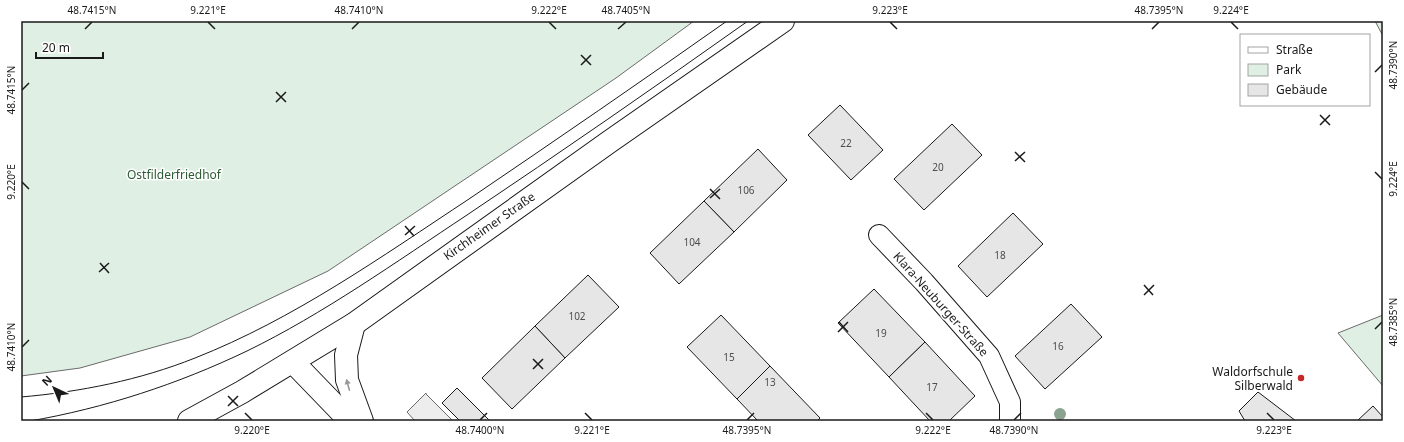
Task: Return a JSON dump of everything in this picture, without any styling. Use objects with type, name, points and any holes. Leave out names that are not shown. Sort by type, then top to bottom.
[{"type":"main road","name":"Kirchheimer Straße","points":[[189,421],[220,405],[354,324],[602,146],[783,21]]},
{"type":"main road","points":[[354,324],[346,355],[347,380],[362,421]]},
{"type":"main road","points":[[293,362],[350,421]]},
{"type":"street","name":"Klara-Neuburger-Straße","points":[[879,235],[924,282],[989,356],[1010,402],[1010,421]]},
{"type":"green space","name":"Ostfilderfriedhof","points":[[21,21],[694,21],[616,78],[328,271],[190,337],[80,368],[21,376]]},
{"type":"green space","points":[[1375,21],[1383,21],[1383,36]]},
{"type":"green space","points":[[1383,315],[1383,386],[1338,333]]},
{"type":"shaded area","points":[[426,393],[453,421],[415,421],[407,412]]},
{"type":"building","points":[[840,105],[883,150],[851,180],[808,135]]},
{"type":"building","points":[[952,124],[982,155],[924,210],[894,179]]},
{"type":"building","points":[[758,149],[787,180],[734,232],[704,201]]},
{"type":"building","points":[[704,201],[734,232],[679,284],[650,253]]},
{"type":"building","points":[[1013,213],[1043,244],[987,297],[958,266]]},
{"type":"building","points":[[588,275],[619,307],[565,358],[535,326]]},
{"type":"building","points":[[874,289],[925,342],[889,377],[838,323]]},
{"type":"building","points":[[1071,304],[1102,337],[1045,389],[1015,356]]},
{"type":"building","points":[[721,315],[770,366],[737,399],[687,347]]},
{"type":"building","points":[[535,326],[565,358],[512,409],[482,378]]},
{"type":"building","points":[[925,342],[975,396],[949,421],[930,421],[889,377]]},
{"type":"building","points":[[770,366],[820,418],[817,421],[758,421],[737,399]]},
{"type":"building","points":[[457,388],[490,421],[460,421],[442,403]]},
{"type":"building","points":[[1258,392],[1296,421],[1245,421],[1239,411]]},
{"type":"building","points":[[1373,406],[1383,417],[1383,421],[1357,421]]},
{"type":"tram line","points":[[21,397],[65,392],[110,384],[153,373],[195,358],[267,325],[370,265],[566,133],[727,21]]},
{"type":"tram line","points":[[30,421],[58,416],[141,394],[221,363],[303,321],[359,287],[413,251],[643,95],[748,21]]},
{"type":"place","name":"Waldorfschule Silberwald","points":[[1301,378]]}]
